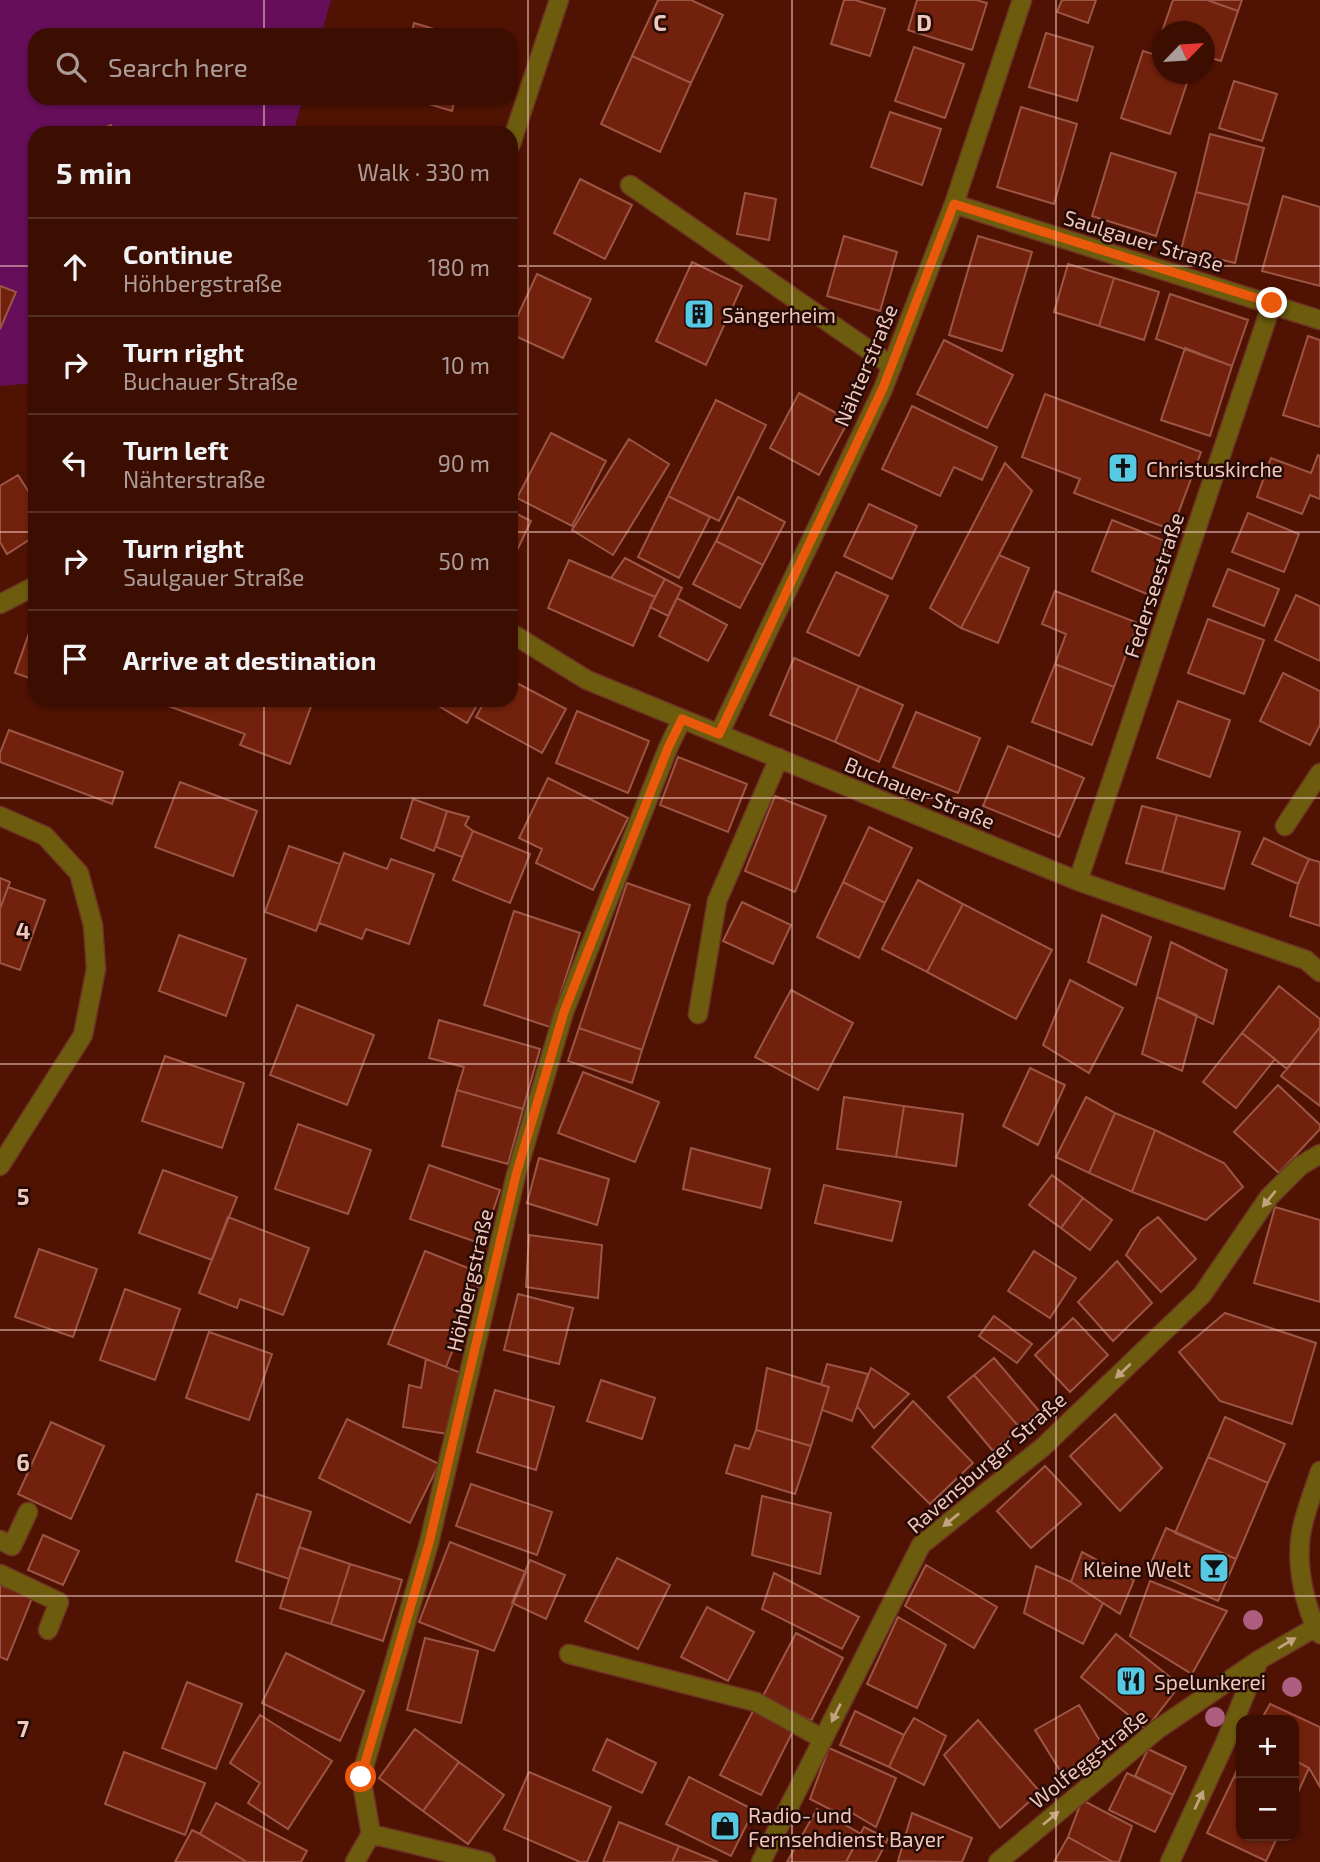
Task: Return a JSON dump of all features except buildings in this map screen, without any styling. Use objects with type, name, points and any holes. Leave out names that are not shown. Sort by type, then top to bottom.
[{"type":"street","points":[[517,126],[559,0]]},
{"type":"street","name":"Nähterstraße","points":[[719,734],[883,388],[954,204],[1022,0]]},
{"type":"street","points":[[630,185],[892,366]]},
{"type":"street","name":"Saulgauer Straße","points":[[954,204],[1320,320]]},
{"type":"street","name":"Federseestraße","points":[[1078,881],[1272,303]]},
{"type":"street","points":[[0,604],[28,590]]},
{"type":"street","name":"Buchauer Straße","points":[[518,637],[587,680],[1078,881],[1306,960],[1320,972]]},
{"type":"street","name":"Höhbergstraße","points":[[371,1834],[361,1777],[429,1543],[516,1175],[564,1012],[668,748],[682,719]]},
{"type":"street","points":[[698,1014],[717,901],[779,758]]},
{"type":"street","points":[[1285,826],[1320,774]]},
{"type":"street","points":[[0,816],[45,836],[79,873],[93,925],[96,969],[83,1035],[0,1166]]},
{"type":"street","name":"Ravensburger Straße","points":[[761,1862],[921,1545],[1043,1447],[1202,1295],[1269,1198],[1300,1166],[1320,1154]]},
{"type":"street","points":[[1318,1630],[1301,1579],[1301,1534],[1320,1471]]},
{"type":"street","points":[[0,1540],[12,1546],[28,1512]]},
{"type":"street","points":[[0,1574],[60,1602],[48,1630]]},
{"type":"street","name":"Wolfeggstraße","points":[[998,1862],[1158,1729],[1259,1660],[1318,1630]]},
{"type":"street","points":[[569,1654],[757,1702],[823,1739]]},
{"type":"street","points":[[1170,1862],[1259,1660]]},
{"type":"street","points":[[355,1862],[371,1834],[486,1862]]},
{"type":"shaded area","points":[[0,0],[331,0],[323,28],[28,28],[28,105],[301,105],[295,126],[28,126],[28,384],[0,386]]},
{"type":"place","name":"Sängerheim","points":[[699,314]]},
{"type":"place","name":"Christuskirche","points":[[1123,468]]},
{"type":"place","name":"Kleine Welt","points":[[1214,1568]]},
{"type":"place","name":"Spelunkerei","points":[[1131,1681]]},
{"type":"place","name":"Radio- und Fernsehdienst Bayer","points":[[725,1826]]},
{"type":"route","points":[[361,1777],[429,1543],[516,1175],[564,1012],[668,748],[682,719],[719,734],[883,388],[954,204],[1272,303]]}]
